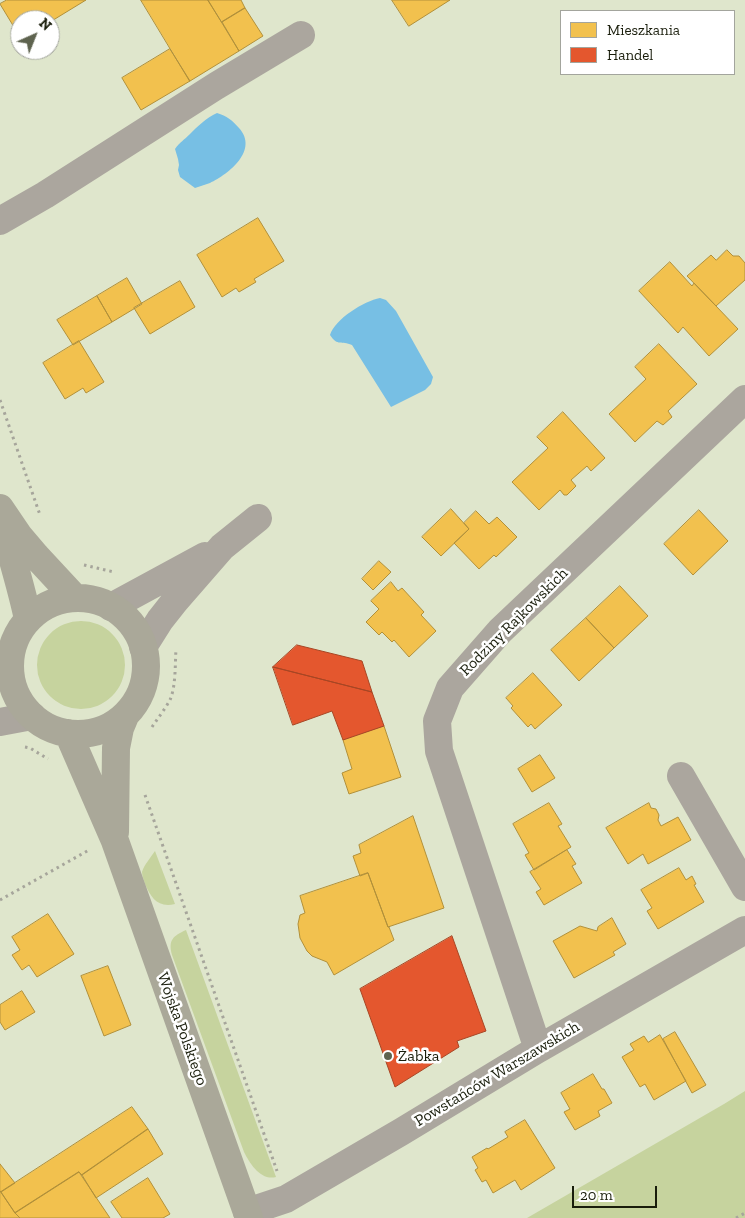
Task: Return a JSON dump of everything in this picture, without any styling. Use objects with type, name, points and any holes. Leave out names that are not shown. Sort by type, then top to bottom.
[{"type":"main road","points":[[0,508],[19,536],[74,598]]},
{"type":"main road","points":[[0,513],[28,620]]},
{"type":"main road","points":[[74,598],[87,599],[111,607],[125,618],[136,631],[143,647],[146,666],[144,684],[136,701],[124,716],[108,727],[88,733],[68,733],[55,730],[43,724],[32,716],[20,701],[5,668],[19,632],[28,620],[42,608],[58,601],[74,598]]},
{"type":"main road","name":"Wojska Polskiego","points":[[115,841],[116,748],[124,716]]},
{"type":"main road","name":"Wojska Polskiego","points":[[68,733],[115,841],[248,1215]]},
{"type":"street","points":[[0,221],[45,195],[216,86],[301,36]]},
{"type":"street","name":"Rodziny Rajkowskich","points":[[538,1049],[439,751],[438,721],[450,688],[500,631],[745,400]]},
{"type":"street","points":[[111,607],[222,547],[258,518]]},
{"type":"street","points":[[143,647],[165,614],[222,547]]},
{"type":"street","points":[[0,722],[32,716]]},
{"type":"street","points":[[682,776],[745,887]]},
{"type":"street","name":"Powstańców Warszawskich","points":[[248,1215],[286,1199],[538,1049],[745,930]]},
{"type":"path","points":[[0,400],[43,521]]},
{"type":"path","points":[[81,564],[114,572],[121,571]]},
{"type":"path","points":[[152,728],[172,694],[176,645]]},
{"type":"path","points":[[22,746],[30,748],[47,758],[54,765]]},
{"type":"path","points":[[144,792],[274,1160],[286,1199]]},
{"type":"path","points":[[0,900],[90,849],[115,841]]},
{"type":"path","points":[[736,1218],[745,1213]]},
{"type":"green space","points":[[81,621],[98,625],[112,634],[121,648],[125,665],[121,682],[112,696],[98,705],[81,709],[64,705],[50,696],[41,682],[37,665],[41,648],[50,634],[64,625]]},
{"type":"green space","points":[[155,851],[175,904],[164,905],[156,901],[145,884],[142,872]]},
{"type":"green space","points":[[186,930],[276,1177],[271,1178],[261,1174],[249,1162],[244,1152],[172,955],[171,942],[178,934]]},
{"type":"green space","points":[[745,1091],[745,1218],[527,1218],[724,1104]]},
{"type":"water","points":[[217,113],[224,115],[239,128],[244,136],[246,145],[244,153],[233,167],[218,179],[195,188],[180,177],[175,149],[202,122]]},
{"type":"water","points":[[380,298],[386,300],[396,311],[433,377],[431,384],[425,390],[391,407],[352,345],[335,341],[330,335],[344,317],[366,303]]},
{"type":"building: Mieszkania","points":[[7,0],[86,0],[60,16],[60,10],[10,10],[10,20],[0,4]]},
{"type":"building: Mieszkania","points":[[141,0],[208,0],[239,51],[190,81]]},
{"type":"building: Mieszkania","points":[[208,0],[241,0],[245,8],[222,22]]},
{"type":"building: Mieszkania","points":[[392,0],[450,0],[409,26]]},
{"type":"building: Mieszkania","points":[[245,8],[263,36],[239,51],[222,22]]},
{"type":"building: Mieszkania","points":[[170,49],[190,81],[141,110],[122,78]]},
{"type":"building: Mieszkania","points":[[258,218],[284,261],[254,279],[256,282],[239,292],[236,288],[222,297],[197,255]]},
{"type":"building: Mieszkania","points":[[727,250],[733,256],[739,256],[745,263],[745,280],[716,306],[687,276],[711,255],[716,260]]},
{"type":"building: Mieszkania","points":[[670,262],[692,286],[694,283],[738,329],[709,356],[683,327],[678,333],[639,291]]},
{"type":"building: Mieszkania","points":[[127,278],[142,304],[112,322],[97,296]]},
{"type":"building: Mieszkania","points":[[180,281],[195,307],[150,334],[134,308]]},
{"type":"building: Mieszkania","points":[[97,296],[112,322],[73,345],[57,320]]},
{"type":"building: Mieszkania","points":[[79,341],[104,382],[86,393],[83,388],[65,399],[43,363]]},
{"type":"building: Mieszkania","points":[[659,344],[697,384],[668,411],[672,417],[663,425],[657,421],[635,442],[609,414],[646,379],[635,367]]},
{"type":"building: Mieszkania","points":[[563,412],[605,458],[591,471],[587,466],[571,480],[576,486],[567,495],[564,495],[560,490],[539,510],[512,482],[548,448],[537,437]]},
{"type":"building: Mieszkania","points":[[451,509],[469,529],[441,556],[422,537]]},
{"type":"building: Mieszkania","points":[[699,510],[728,541],[693,575],[664,544]]},
{"type":"building: Mieszkania","points":[[476,511],[489,524],[497,517],[517,537],[496,557],[494,555],[479,569],[454,543],[469,529],[464,523]]},
{"type":"building: Mieszkania","points":[[379,561],[391,572],[373,590],[362,579]]},
{"type":"building: Mieszkania","points":[[391,582],[398,591],[402,588],[424,612],[421,615],[436,631],[409,657],[394,640],[392,642],[382,632],[379,635],[366,622],[379,609],[371,601]]},
{"type":"building: Mieszkania","points":[[620,586],[648,616],[614,648],[586,618]]},
{"type":"building: Mieszkania","points":[[586,618],[614,648],[579,681],[551,650]]},
{"type":"building: Mieszkania","points":[[533,673],[562,705],[535,729],[531,724],[528,727],[511,708],[513,706],[506,698]]},
{"type":"building: Mieszkania","points":[[384,726],[401,777],[349,794],[342,773],[352,769],[343,740]]},
{"type":"building: Mieszkania","points":[[540,755],[555,778],[532,792],[518,769]]},
{"type":"building: Mieszkania","points":[[549,803],[562,824],[558,826],[571,847],[534,870],[525,855],[529,853],[513,824]]},
{"type":"building: Mieszkania","points":[[649,803],[651,808],[656,809],[661,826],[678,817],[691,840],[648,864],[643,854],[628,864],[606,828]]},
{"type":"building: Mieszkania","points":[[413,816],[444,908],[388,927],[368,873],[360,876],[353,856],[361,853],[359,845]]},
{"type":"building: Mieszkania","points":[[567,850],[576,864],[572,866],[582,883],[544,905],[536,892],[541,889],[530,872]]},
{"type":"building: Mieszkania","points":[[679,868],[686,880],[692,876],[696,884],[694,885],[704,902],[658,929],[647,911],[652,908],[641,890]]},
{"type":"building: Mieszkania","points":[[368,873],[394,940],[334,975],[327,962],[312,956],[307,951],[300,938],[298,924],[300,915],[305,913],[300,896]]},
{"type":"building: Mieszkania","points":[[48,914],[74,954],[37,977],[29,965],[22,970],[12,955],[20,950],[12,937]]},
{"type":"building: Mieszkania","points":[[612,918],[626,944],[613,952],[615,955],[574,978],[553,941],[580,926],[597,931],[598,927]]},
{"type":"building: Mieszkania","points":[[108,966],[131,1025],[104,1036],[81,976]]},
{"type":"building: Mieszkania","points":[[22,991],[35,1012],[5,1030],[0,1022],[0,1005]]},
{"type":"building: Mieszkania","points":[[675,1032],[706,1085],[692,1093],[663,1039]]},
{"type":"building: Mieszkania","points":[[660,1035],[686,1081],[654,1100],[645,1084],[640,1087],[622,1057],[634,1050],[630,1044],[644,1036],[648,1042]]},
{"type":"building: Mieszkania","points":[[593,1074],[612,1103],[598,1111],[600,1116],[575,1130],[564,1112],[570,1109],[561,1093]]},
{"type":"building: Mieszkania","points":[[132,1107],[148,1129],[82,1175],[79,1172],[15,1213],[1,1192]]},
{"type":"building: Mieszkania","points":[[525,1120],[555,1168],[521,1190],[515,1180],[493,1193],[486,1180],[482,1182],[475,1170],[478,1168],[472,1157],[508,1137],[505,1132]]},
{"type":"building: Mieszkania","points":[[148,1129],[163,1154],[96,1198],[82,1175]]},
{"type":"building: Mieszkania","points":[[0,1164],[15,1183],[1,1192],[0,1191]]},
{"type":"building: Mieszkania","points":[[79,1172],[110,1218],[20,1218],[15,1213]]},
{"type":"building: Mieszkania","points":[[148,1178],[170,1214],[163,1218],[122,1218],[111,1202]]},
{"type":"building: Mieszkania","points":[[0,1191],[15,1213],[20,1218],[0,1218]]},
{"type":"building: Handel","points":[[297,645],[362,661],[372,692],[273,667]]},
{"type":"building: Handel","points":[[273,667],[372,692],[384,726],[343,740],[332,711],[293,725]]},
{"type":"building: Handel","points":[[452,936],[486,1031],[457,1041],[459,1047],[395,1087],[360,989]]},
{"type":"place","name":"Żabka","points":[[388,1056]]}]
